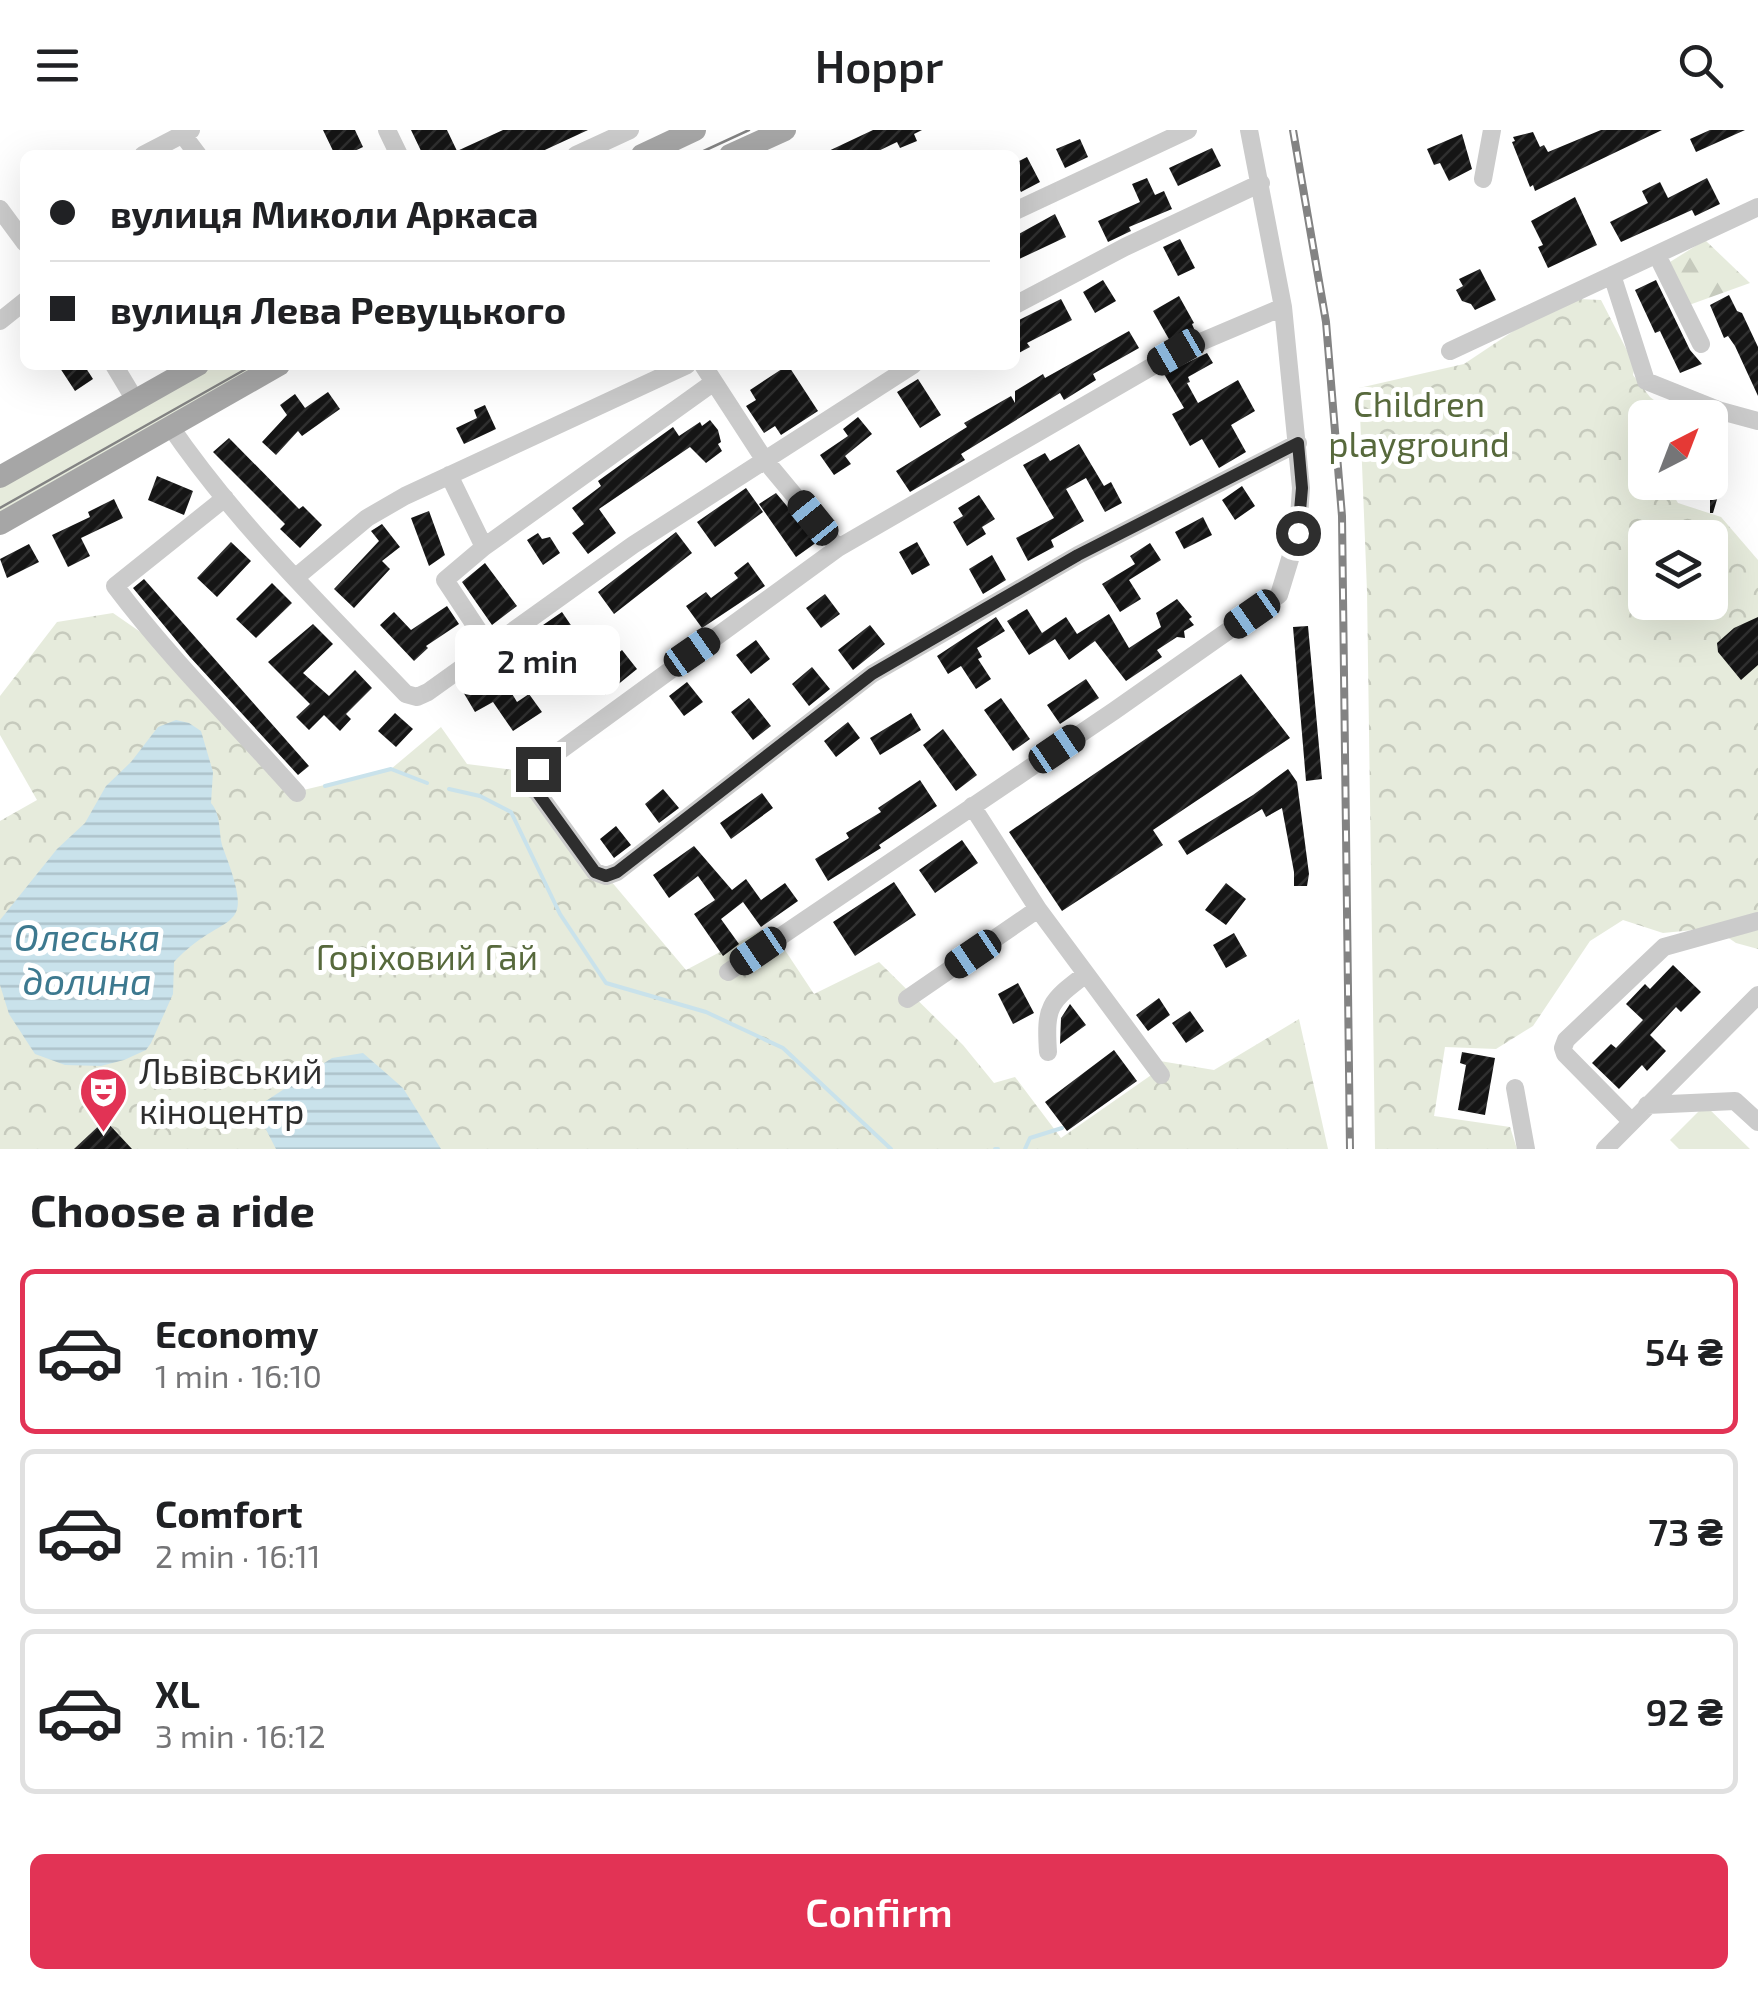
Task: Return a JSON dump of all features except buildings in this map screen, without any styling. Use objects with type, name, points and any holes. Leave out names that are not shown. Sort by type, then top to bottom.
[{"type":"main road","points":[[653,150],[695,130]]},
{"type":"main road","points":[[741,150],[785,130]]},
{"type":"main road","points":[[0,477],[189,370]]},
{"type":"main road","points":[[0,524],[270,370]]},
{"type":"street","points":[[612,141],[630,130]]},
{"type":"street","points":[[1020,209],[1188,130]]},
{"type":"street","points":[[728,972],[1279,595],[1298,533],[1302,488],[1283,307],[1249,130]]},
{"type":"street","points":[[1484,179],[1492,130]]},
{"type":"street","points":[[153,150],[187,133]]},
{"type":"street","points":[[1020,302],[1125,247],[1261,183]]},
{"type":"street","points":[[1450,351],[1758,207]]},
{"type":"street","points":[[0,209],[20,229]]},
{"type":"street","points":[[1657,255],[1701,344]]},
{"type":"street","points":[[1612,275],[1646,381],[1721,411],[1758,421]]},
{"type":"street","points":[[0,321],[20,306]]},
{"type":"street","points":[[1283,307],[1176,352],[838,548],[584,732],[538,769],[532,785],[595,872],[606,876],[617,872],[872,674],[1078,555],[1298,443]]},
{"type":"street","points":[[117,370],[135,400]]},
{"type":"street","points":[[296,578],[367,518],[676,370]]},
{"type":"street","points":[[706,370],[764,459],[838,548]]},
{"type":"street","points":[[170,426],[225,498],[296,578],[406,694],[417,697],[633,544],[905,370]]},
{"type":"street","points":[[490,648],[446,580],[484,547],[714,382]]},
{"type":"street","points":[[449,476],[484,547]]},
{"type":"street","points":[[225,498],[115,586],[154,638],[296,792]]},
{"type":"street","points":[[972,806],[1038,908],[1161,1075]]},
{"type":"street","points":[[907,999],[1038,908]]},
{"type":"street","points":[[1630,1121],[1565,1054],[1562,1048],[1566,1040],[1664,946],[1758,921]]},
{"type":"street","points":[[1048,1052],[1046,1016],[1063,990],[1086,974]]},
{"type":"street","points":[[1605,1149],[1758,995]]},
{"type":"street","points":[[1514,1088],[1526,1149]]},
{"type":"street","points":[[1647,1105],[1735,1101],[1758,1122]]},
{"type":"green space","points":[[1705,240],[1750,283],[1689,305],[1670,262]]},
{"type":"green space","name":"Children playground","points":[[1578,299],[1601,300],[1635,366],[1633,375],[1654,400],[1628,400],[1628,500],[1676,500],[1724,520],[1628,520],[1628,620],[1728,620],[1728,525],[1758,560],[1758,949],[1736,943],[1714,928],[1663,933],[1623,920],[1590,941],[1533,1026],[1496,1049],[1445,1047],[1434,1116],[1510,1127],[1517,1149],[1375,1149],[1367,591],[1359,388],[1464,364],[1515,330]]},
{"type":"green space","points":[[207,370],[255,370],[0,517],[0,488]]},
{"type":"green space","name":"Горіховий Гай","points":[[113,613],[152,640],[291,793],[391,769],[441,727],[467,764],[529,772],[589,855],[686,970],[769,926],[814,994],[879,962],[963,1045],[994,1083],[1015,1077],[1061,1138],[1157,1071],[1154,1060],[1214,1070],[1299,1019],[1328,1149],[0,1149],[0,821],[37,800],[0,735],[0,696],[57,622]]},
{"type":"green space","points":[[1705,1105],[1750,1149],[1679,1149],[1670,1140]]},
{"type":"water","name":"Олеська долина","points":[[176,720],[201,731],[213,772],[211,803],[217,813],[238,897],[237,910],[232,919],[174,962],[173,994],[146,1050],[101,1066],[65,1065],[35,1054],[9,1014],[0,985],[0,920],[57,849],[85,823],[106,786],[158,727]]},
{"type":"water","points":[[363,1053],[403,1088],[441,1149],[276,1149],[255,1108],[332,1058]]},
{"type":"waterway","points":[[325,786],[391,769],[427,783]]},
{"type":"waterway","points":[[449,789],[480,796],[511,812],[560,914],[606,983],[706,1012],[783,1048],[891,1149]]},
{"type":"waterway","points":[[1025,1149],[1030,1138],[1062,1128]]},
{"type":"tram line","points":[[706,150],[749,130]]},
{"type":"tram line","points":[[0,508],[244,370]]},
{"type":"railway","points":[[1293,130],[1326,322],[1342,516],[1350,1149]]},
{"type":"place","name":"Львівський кіноцентр","points":[[104,1134]]},
{"type":"route","points":[[538,769],[532,785],[595,872],[606,876],[617,872],[872,674],[1078,555],[1298,443],[1302,488],[1298,533]]}]
